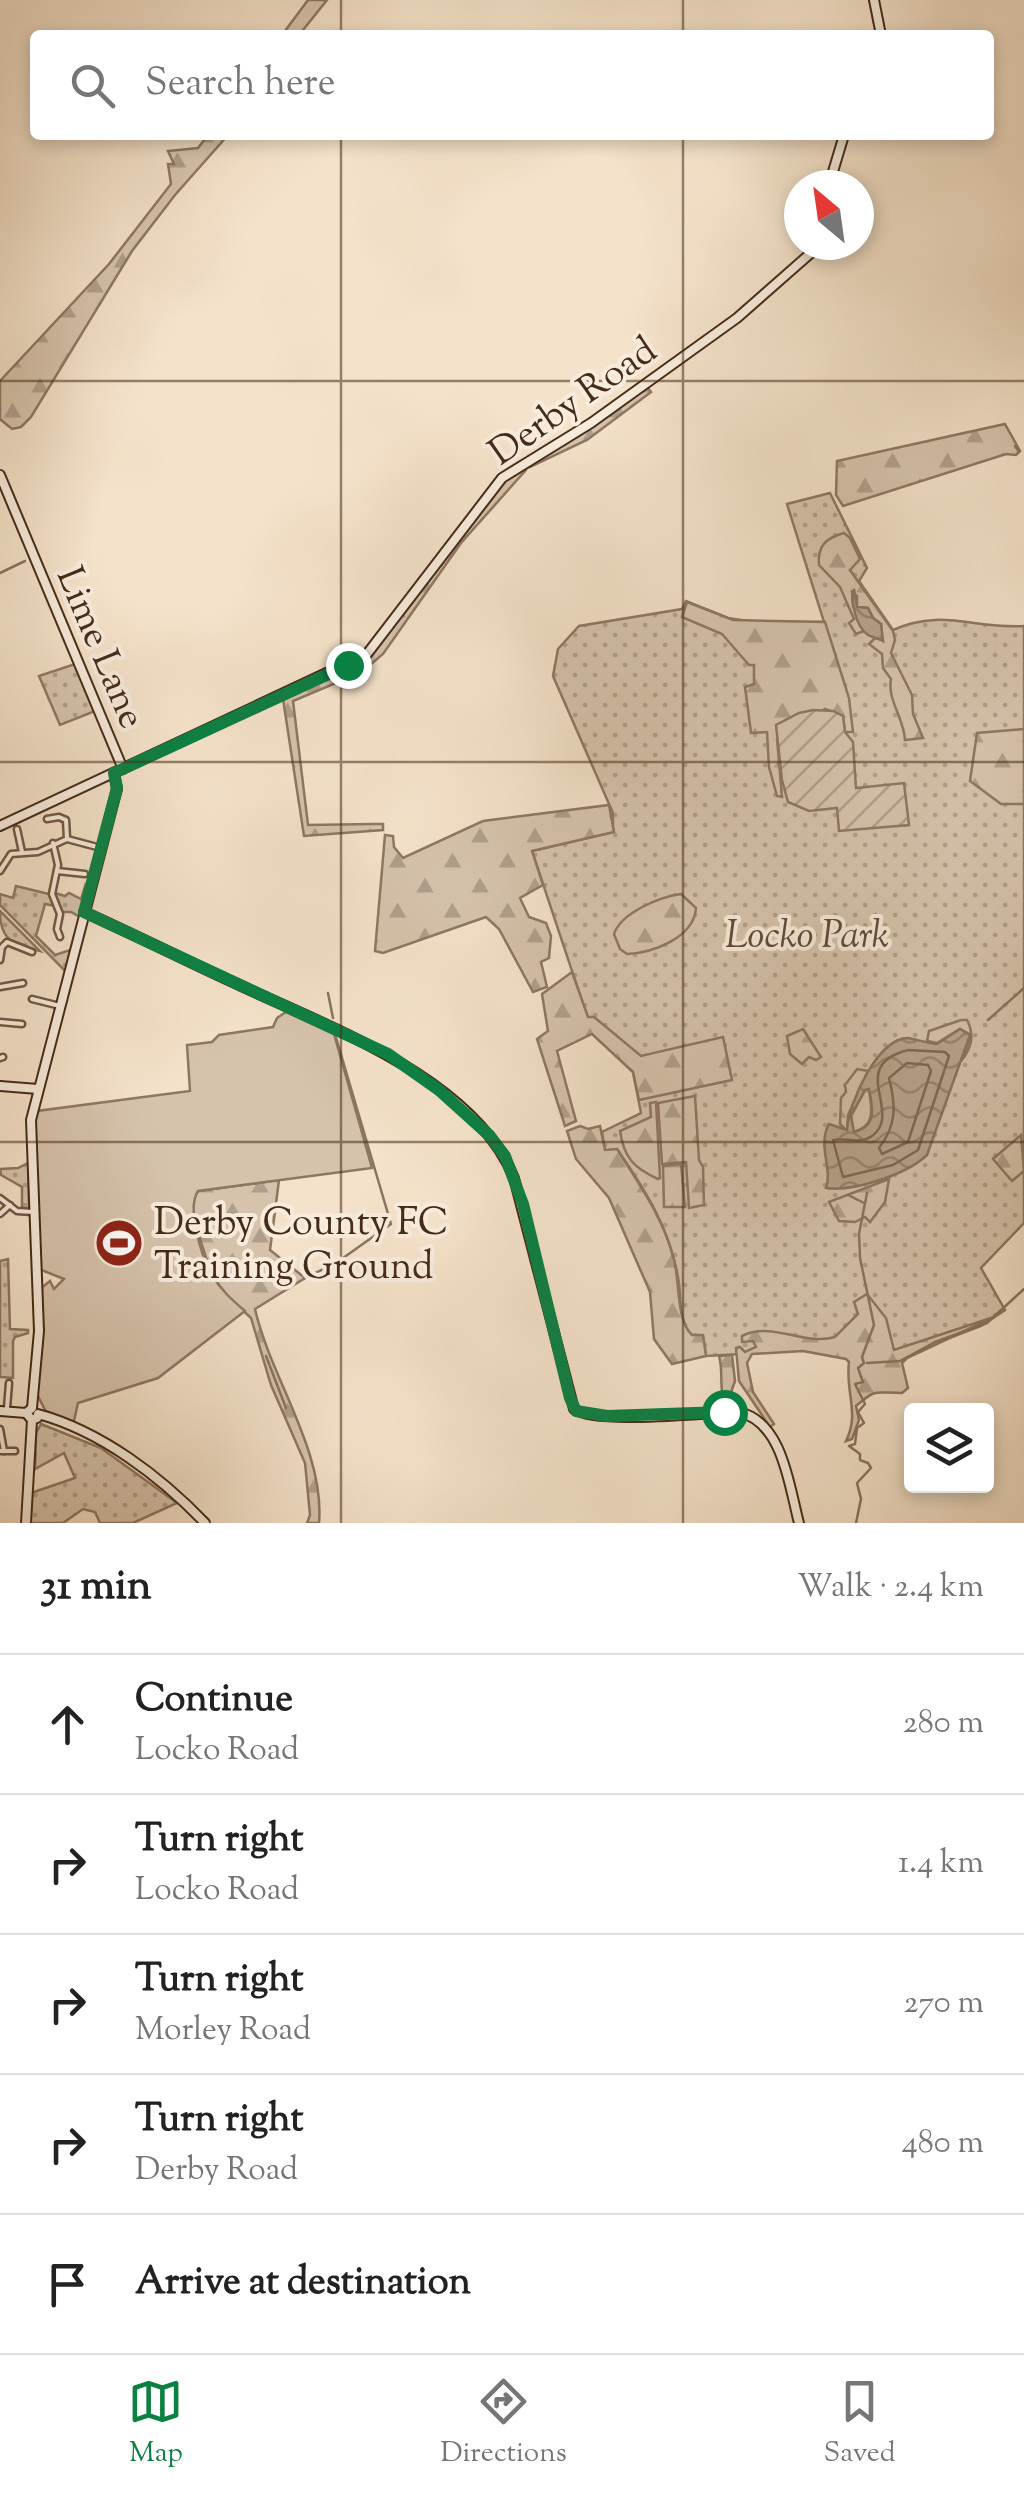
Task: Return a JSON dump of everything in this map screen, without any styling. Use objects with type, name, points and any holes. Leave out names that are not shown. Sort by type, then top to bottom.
[{"type":"street","points":[[874,0],[879,30]]},
{"type":"street","points":[[834,170],[842,140]]},
{"type":"street","name":"Derby Road","points":[[124,769],[366,654],[502,478],[591,422],[737,318],[803,260]]},
{"type":"street","name":"Lime Lane","points":[[0,476],[124,769],[0,826]]},
{"type":"street","points":[[26,1523],[39,1331],[30,1129],[117,788],[114,773]]},
{"type":"street","points":[[50,816],[66,820],[67,839]]},
{"type":"street","points":[[17,833],[22,852]]},
{"type":"street","points":[[0,871],[7,857],[38,852],[67,839],[102,848]]},
{"type":"street","points":[[53,843],[57,871],[52,894],[60,914],[57,933]]},
{"type":"street","points":[[57,871],[86,874]]},
{"type":"street","points":[[84,912],[388,1054],[458,1106],[502,1152],[514,1178],[574,1408],[582,1414],[607,1416],[739,1412],[752,1416],[764,1425],[777,1448],[799,1523]]},
{"type":"street","points":[[0,959],[7,942],[32,952]]},
{"type":"street","points":[[0,986],[23,983]]},
{"type":"street","points":[[32,999],[60,1006]]},
{"type":"street","points":[[0,1022],[15,1019],[22,1024]]},
{"type":"street","points":[[0,1086],[38,1089]]},
{"type":"street","points":[[0,1198],[20,1212],[34,1212]]},
{"type":"street","points":[[0,1214],[10,1205]]},
{"type":"street","points":[[9,1383],[4,1412],[32,1414],[122,1454],[170,1489],[206,1523]]},
{"type":"street","points":[[0,1430],[2,1451],[14,1451]]},
{"type":"green space","points":[[308,0],[327,0],[303,30],[286,30]]},
{"type":"green space","points":[[204,140],[224,140],[132,251],[31,417],[21,427],[12,429],[0,419],[0,381],[109,264],[171,184],[168,164],[174,164],[168,151],[198,148]]},
{"type":"green space","points":[[647,387],[651,392],[587,440],[530,467],[529,463]]},
{"type":"green space","points":[[1005,424],[1020,451],[1016,455],[1006,454],[843,506],[836,495],[837,461]]},
{"type":"green space","points":[[525,466],[526,470],[461,543],[383,654],[363,671],[350,670],[378,646],[465,525],[504,482]]},
{"type":"green space","name":"Locko Park","points":[[830,493],[867,568],[859,581],[893,630],[942,620],[1024,626],[1024,1223],[981,1268],[1005,1310],[981,1326],[895,1359],[845,1348],[706,1356],[703,1336],[692,1336],[685,1325],[676,1265],[656,1213],[617,1149],[605,1151],[602,1132],[641,1113],[633,1072],[593,1034],[532,851],[613,832],[613,813],[553,676],[558,649],[579,626],[682,609],[686,601],[728,618],[754,622],[824,622],[787,504]]},
{"type":"green space","points":[[844,533],[860,559],[850,570],[893,631],[891,653],[912,695],[913,714],[923,738],[905,740],[882,654],[869,644],[875,638],[882,640],[881,624],[868,608],[857,607],[857,596],[852,592],[853,606],[864,631],[856,634],[849,623],[854,619],[840,587],[819,565],[824,544]]},
{"type":"green space","points":[[687,602],[733,620],[825,622],[849,698],[853,732],[845,732],[843,716],[825,709],[777,739],[782,797],[777,796],[769,767],[767,732],[751,733],[745,687],[754,684],[754,665],[749,665],[722,634],[682,617]]},
{"type":"green space","points":[[75,664],[95,711],[60,725],[39,676]]},
{"type":"green space","points":[[346,670],[351,676],[348,678],[293,701],[308,825],[383,824],[383,830],[304,836],[283,699]]},
{"type":"green space","points":[[813,710],[843,716],[845,732],[853,742],[856,788],[904,783],[909,825],[839,831],[837,808],[809,811],[788,802],[776,725]]},
{"type":"green space","points":[[1024,729],[1024,804],[1001,804],[970,781],[977,733]]},
{"type":"green space","points":[[609,805],[614,832],[532,851],[543,885],[520,898],[529,917],[546,923],[551,936],[549,958],[541,962],[547,987],[533,992],[499,929],[486,917],[383,953],[375,951],[385,835],[393,836],[394,847],[403,858],[483,821]]},
{"type":"green space","points":[[86,883],[80,917],[61,912],[55,893],[69,893],[81,899]]},
{"type":"green space","points":[[16,886],[49,894],[55,906],[45,904],[36,936],[55,955],[70,950],[66,972],[0,905],[0,894],[13,898]]},
{"type":"green space","points":[[681,894],[696,908],[688,928],[670,942],[648,951],[627,954],[620,949],[614,934],[624,919],[652,902]]},
{"type":"green space","points":[[0,911],[40,951],[10,940],[2,929]]},
{"type":"green space","points":[[572,972],[588,1017],[594,1017],[641,1056],[723,1037],[732,1080],[639,1100],[633,1072],[592,1034],[557,1051],[576,1121],[565,1126],[537,1039],[548,1031],[542,994]]},
{"type":"green space","name":"Derby County FC Training Ground","points":[[286,1012],[334,1034],[372,1168],[198,1191],[195,1221],[204,1257],[219,1285],[245,1311],[158,1378],[78,1403],[73,1425],[45,1410],[37,1394],[43,1338],[40,1289],[50,1281],[54,1289],[64,1279],[39,1269],[32,1129],[37,1111],[190,1091],[187,1045],[212,1042],[219,1035],[273,1027]]},
{"type":"green space","points":[[967,1020],[972,1036],[961,1061],[971,1035],[960,1029],[937,1043],[927,1041],[929,1031]]},
{"type":"green space","points":[[803,1029],[821,1057],[809,1057],[802,1064],[790,1054],[787,1036]]},
{"type":"green space","points":[[857,1069],[868,1071],[848,1115],[847,1131],[840,1124],[841,1098]]},
{"type":"green space","points":[[869,1089],[869,1121],[853,1132],[851,1116]]},
{"type":"green space","points":[[695,1096],[704,1205],[689,1208],[686,1162],[662,1164],[658,1103]]},
{"type":"green space","points":[[656,1102],[658,1179],[632,1161],[620,1131],[651,1117],[650,1103]]},
{"type":"green space","points":[[600,1126],[605,1150],[617,1149],[650,1202],[674,1260],[683,1320],[692,1335],[703,1335],[706,1356],[672,1364],[654,1339],[650,1292],[609,1198],[576,1159],[567,1131]]},
{"type":"green space","points":[[1021,1135],[1024,1171],[1012,1181],[993,1159]]},
{"type":"green space","points":[[28,1163],[27,1210],[22,1209],[22,1187],[1,1175],[0,1169]]},
{"type":"green space","points":[[681,1164],[685,1207],[664,1207],[663,1166]]},
{"type":"green space","points":[[889,1179],[885,1202],[870,1222],[865,1217],[855,1222],[839,1221],[829,1202]]},
{"type":"green space","points":[[279,1180],[270,1250],[305,1278],[255,1309],[306,1442],[319,1496],[319,1523],[307,1523],[310,1515],[305,1463],[271,1385],[251,1318],[225,1294],[211,1273],[193,1217],[193,1199],[198,1191]]},
{"type":"green space","points":[[8,1259],[10,1329],[28,1330],[13,1341],[13,1378],[0,1377],[0,1261]]},
{"type":"green space","points":[[867,1294],[886,1318],[894,1350],[994,1317],[907,1358],[902,1363],[908,1388],[902,1393],[872,1394],[856,1406],[859,1420],[852,1439],[846,1441],[852,1412],[846,1359],[803,1351],[752,1354],[747,1363],[753,1392],[774,1424],[770,1427],[739,1381],[736,1348],[745,1352],[756,1347],[753,1341],[742,1342],[742,1336],[765,1331],[811,1339],[835,1337],[858,1314],[854,1302]]},
{"type":"green space","points":[[732,1355],[735,1381],[726,1406],[719,1356]]},
{"type":"green space","points":[[41,1424],[101,1448],[177,1503],[133,1523],[100,1523],[95,1512],[83,1509],[63,1523],[30,1523],[31,1493],[75,1478],[64,1453],[35,1469],[36,1433]]},
{"type":"water","points":[[854,589],[857,607],[868,608],[881,624],[883,641],[868,635],[860,626]]},
{"type":"water","points":[[960,1029],[970,1035],[927,1155],[878,1180],[826,1188],[829,1124],[847,1130],[853,1105],[859,1090],[875,1061],[897,1041],[908,1038],[937,1044]],"holes":[[[869,1089],[870,1121],[854,1132],[851,1116]]]},
{"type":"waterway","points":[[1015,446],[1019,452]]},
{"type":"waterway","points":[[0,573],[25,561]]},
{"type":"waterway","points":[[988,1020],[1024,988]]},
{"type":"waterway","points":[[328,993],[333,1018]]},
{"type":"waterway","points":[[305,1278],[336,1263],[391,1224],[335,1034]]},
{"type":"waterway","points":[[856,1523],[861,1499],[857,1483],[871,1468],[849,1446],[855,1444],[857,1428],[864,1423],[858,1412],[865,1404],[855,1384],[863,1382],[858,1368],[864,1363],[862,1357],[874,1325],[860,1258],[859,1234],[867,1193]]},
{"type":"waterway","points":[[848,1195],[864,1203]]},
{"type":"waterway","points":[[867,1363],[900,1361],[935,1342],[987,1323],[1024,1289]]},
{"type":"waterway","points":[[266,1356],[286,1408]]},
{"type":"place","name":"Derby County FC Training Ground","points":[[119,1243]]},
{"type":"route","points":[[348,665],[114,773],[117,788],[84,912],[388,1054],[439,1090],[490,1136],[505,1156],[523,1204],[576,1411],[607,1416],[724,1412]]}]
